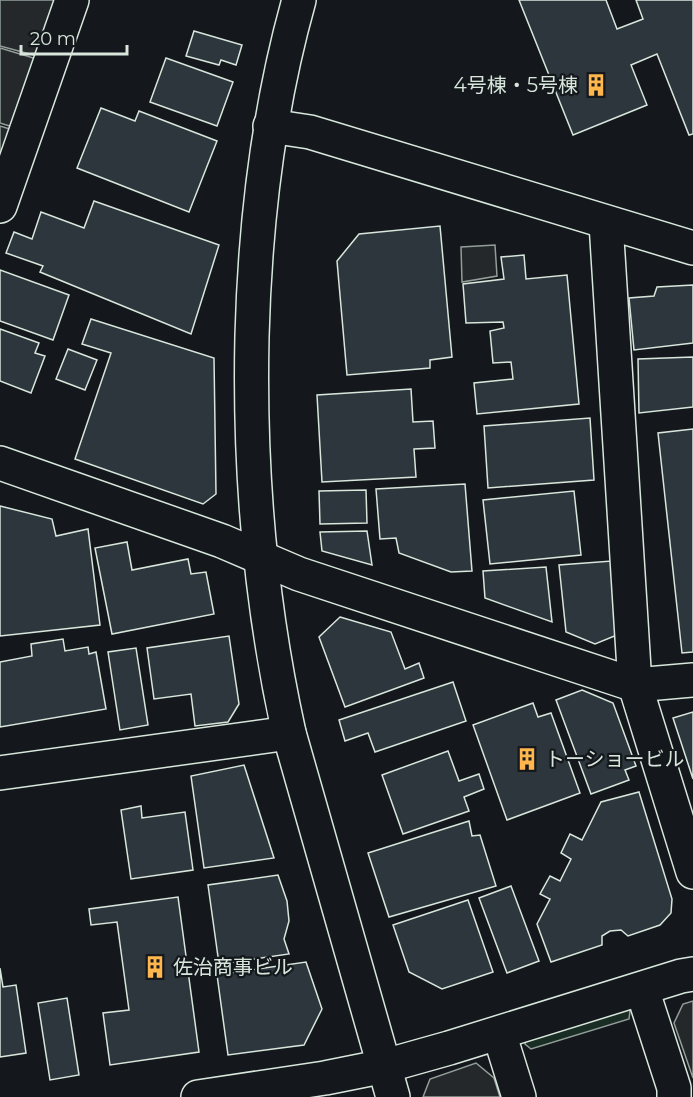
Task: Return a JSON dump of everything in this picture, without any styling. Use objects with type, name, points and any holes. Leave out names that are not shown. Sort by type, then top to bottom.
[{"type":"street","points":[[1,202],[72,0]]},
{"type":"street","points":[[299,0],[289,35],[270,126],[259,202],[252,332],[254,483],[261,558],[278,678],[289,733],[393,1097]]},
{"type":"street","points":[[270,126],[310,132],[693,249]]},
{"type":"street","points":[[606,223],[635,685],[693,872]]},
{"type":"street","points":[[0,463],[222,541],[299,574],[635,685],[693,680]]},
{"type":"street","points":[[0,773],[289,733]]},
{"type":"street","points":[[198,1097],[325,1078],[385,1066],[693,974]]},
{"type":"street","points":[[642,988],[674,1088],[674,1097]]},
{"type":"street","points":[[499,1033],[519,1097]]},
{"type":"green space","points":[[624,1006],[630,1011],[629,1019],[531,1049],[525,1044],[527,1037]]},
{"type":"shaded area","points":[[0,0],[61,0],[41,57],[0,46]]},
{"type":"shaded area","points":[[0,48],[40,60],[16,128],[0,123]]},
{"type":"shaded area","points":[[0,126],[16,131],[0,175]]},
{"type":"shaded area","points":[[495,245],[497,276],[462,282],[461,247]]},
{"type":"shaded area","points":[[693,1001],[693,1078],[674,1023],[683,1004]]},
{"type":"shaded area","points":[[476,1063],[494,1078],[500,1097],[423,1097],[430,1079]]},
{"type":"building","name":"4号棟・5号棟","points":[[519,0],[606,0],[617,29],[643,19],[636,0],[693,0],[693,134],[689,135],[657,54],[631,65],[647,105],[573,135]]},
{"type":"building","points":[[194,31],[242,45],[236,65],[221,60],[219,65],[186,56]]},
{"type":"building","points":[[166,58],[233,82],[217,126],[150,102]]},
{"type":"building","points":[[101,108],[135,121],[139,111],[217,141],[189,212],[77,168]]},
{"type":"building","points":[[94,201],[219,245],[191,334],[40,272],[43,266],[6,253],[14,232],[32,239],[41,212],[84,228]]},
{"type":"building","points":[[440,226],[452,357],[430,360],[430,368],[347,375],[337,261],[359,234]]},
{"type":"building","points":[[524,255],[526,279],[567,275],[579,404],[477,414],[474,383],[513,379],[511,362],[493,363],[490,331],[504,328],[503,322],[466,323],[463,284],[504,279],[501,257]]},
{"type":"building","points":[[0,270],[69,295],[53,340],[0,321]]},
{"type":"building","points":[[693,285],[693,343],[634,350],[629,298],[654,296],[657,287]]},
{"type":"building","points":[[91,319],[214,358],[216,494],[203,504],[75,459],[111,353],[82,344]]},
{"type":"building","points":[[0,329],[39,343],[35,353],[45,356],[31,393],[0,381]]},
{"type":"building","points":[[68,349],[97,360],[85,390],[56,379]]},
{"type":"building","points":[[693,357],[693,407],[639,413],[638,359]]},
{"type":"building","points":[[411,389],[413,422],[433,421],[435,448],[414,449],[416,477],[322,482],[317,395]]},
{"type":"building","points":[[590,418],[594,480],[488,488],[484,426]]},
{"type":"building","points":[[693,429],[693,652],[682,653],[658,433]]},
{"type":"building","points":[[465,484],[472,571],[451,572],[399,553],[396,538],[380,539],[376,489]]},
{"type":"building","points":[[366,490],[367,523],[320,524],[319,491]]},
{"type":"building","points":[[574,491],[581,555],[490,564],[483,500]]},
{"type":"building","points":[[0,506],[52,519],[56,536],[88,529],[100,625],[0,636]]},
{"type":"building","points":[[367,531],[372,565],[322,551],[320,532]]},
{"type":"building","points":[[127,542],[132,570],[188,559],[191,574],[206,572],[214,614],[112,634],[95,548]]},
{"type":"building","points":[[612,561],[617,635],[595,644],[566,632],[559,565]]},
{"type":"building","points":[[546,567],[552,622],[485,598],[483,571]]},
{"type":"building","points":[[340,617],[391,632],[405,669],[419,663],[424,678],[345,707],[319,637]]},
{"type":"building","points":[[229,636],[239,704],[228,722],[195,726],[191,694],[154,699],[147,648]]},
{"type":"building","points":[[63,639],[65,651],[88,647],[89,654],[96,652],[106,709],[0,727],[0,662],[32,656],[31,644]]},
{"type":"building","points":[[136,648],[148,725],[120,730],[108,652]]},
{"type":"building","points":[[453,682],[466,721],[375,752],[368,733],[345,741],[339,720]]},
{"type":"building","points":[[582,690],[613,703],[636,766],[625,770],[629,780],[591,794],[556,700]]},
{"type":"building","name":"トーショービル","points":[[533,703],[538,717],[551,713],[580,793],[507,820],[473,725]]},
{"type":"building","points":[[693,712],[693,779],[673,718]]},
{"type":"building","points":[[448,751],[459,781],[479,774],[484,789],[464,797],[469,811],[403,834],[382,775]]},
{"type":"building","points":[[244,765],[274,858],[204,868],[191,776]]},
{"type":"building","points":[[639,792],[672,899],[671,913],[660,925],[628,936],[621,930],[610,931],[602,936],[602,945],[551,962],[537,924],[550,899],[540,894],[550,876],[560,881],[571,859],[561,853],[570,834],[582,840],[601,802]]},
{"type":"building","points":[[141,806],[142,818],[185,812],[193,870],[131,879],[121,810]]},
{"type":"building","points":[[469,821],[472,836],[480,835],[496,886],[389,917],[368,853]]},
{"type":"building","points":[[278,875],[287,901],[289,921],[284,939],[289,954],[219,964],[208,885]]},
{"type":"building","points":[[511,886],[539,961],[507,973],[479,898]]},
{"type":"building","name":"佐治商事ビル","points":[[178,897],[199,1052],[110,1065],[103,1013],[129,1010],[117,922],[91,925],[89,909]]},
{"type":"building","points":[[468,900],[493,972],[442,989],[409,972],[393,925]]},
{"type":"building","points":[[306,962],[322,1009],[304,1045],[228,1055],[217,975]]},
{"type":"building","points":[[0,968],[3,987],[16,985],[26,1053],[0,1057]]},
{"type":"building","points":[[67,998],[79,1075],[50,1080],[38,1003]]},
{"type":"place","name":"4号棟・5号棟","points":[[596,85]]},
{"type":"place","name":"トーショービル","points":[[527,759]]},
{"type":"place","name":"佐治商事ビル","points":[[155,967]]}]
